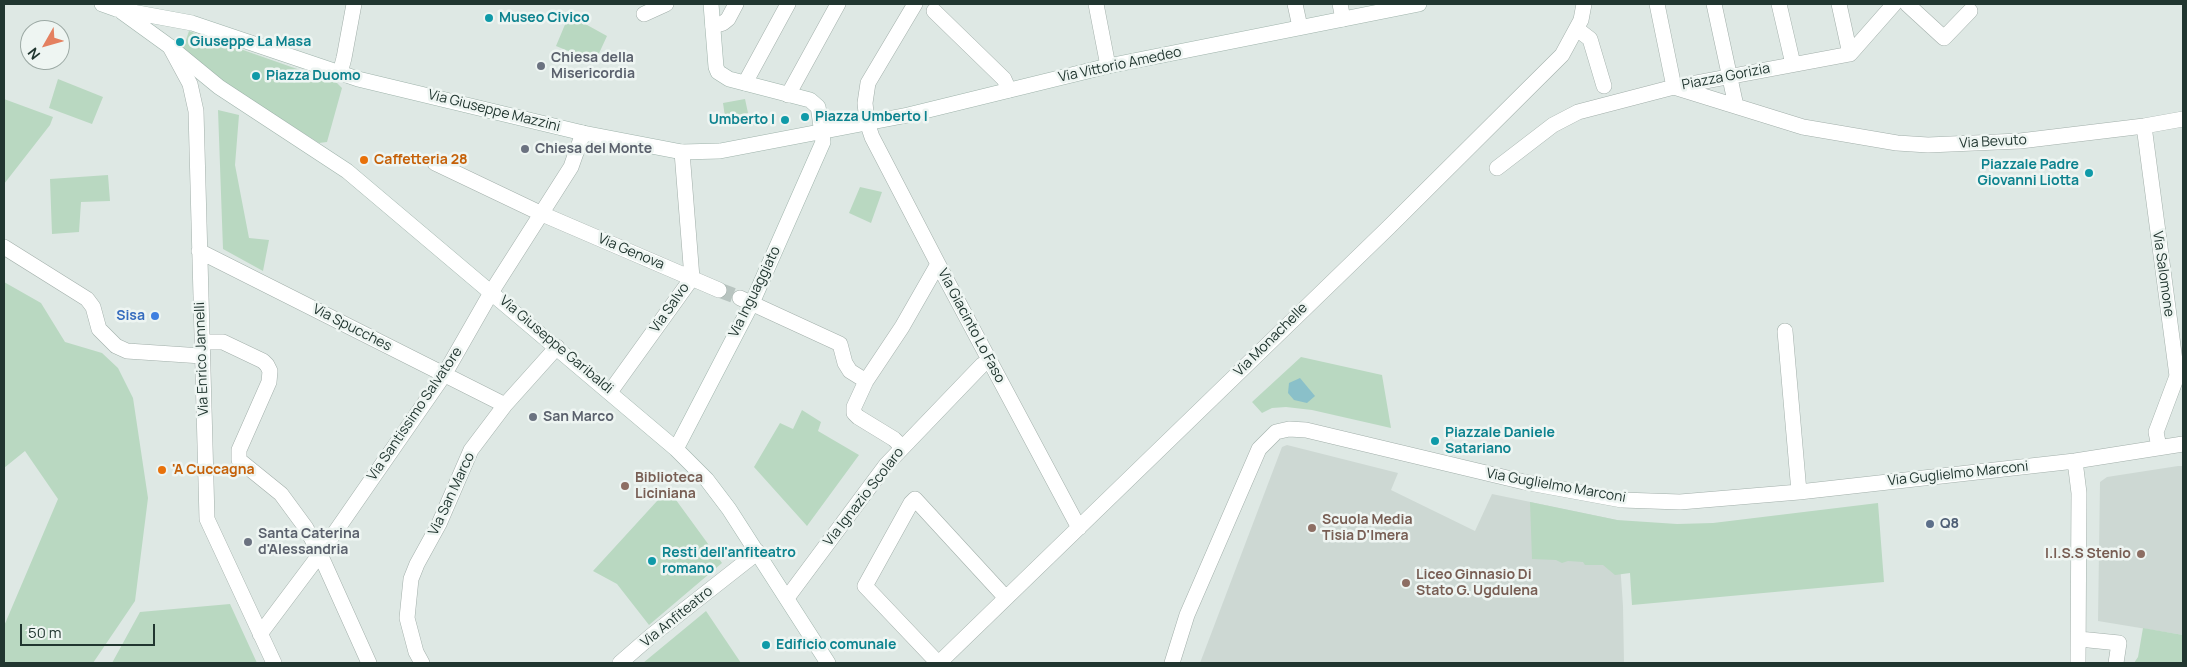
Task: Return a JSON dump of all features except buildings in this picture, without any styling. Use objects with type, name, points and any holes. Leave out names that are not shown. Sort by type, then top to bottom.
[{"type":"street","points":[[340,73],[354,4]]},
{"type":"street","points":[[644,14],[666,4]]},
{"type":"street","points":[[711,4],[718,72],[723,77],[788,94],[814,103],[819,112],[822,131]]},
{"type":"street","points":[[713,26],[723,23],[728,19],[736,4]]},
{"type":"street","points":[[746,83],[788,4]]},
{"type":"street","points":[[788,94],[838,4]]},
{"type":"street","name":"Via Giacinto Lo Faso","points":[[915,4],[868,83],[865,103],[867,122],[872,137],[938,264],[1079,528]]},
{"type":"street","points":[[1096,4],[1108,66]]},
{"type":"street","points":[[1295,4],[1300,27]]},
{"type":"street","name":"Via Vittorio Amedeo","points":[[822,131],[908,115],[1108,66],[1300,27],[1342,11],[1419,4]]},
{"type":"street","name":"Via Monachelle","points":[[938,663],[1388,227],[1562,55],[1581,20],[1584,4]]},
{"type":"street","points":[[1497,168],[1553,125],[1578,112],[1674,87],[1657,4]]},
{"type":"street","points":[[1714,4],[1736,106]]},
{"type":"street","points":[[1779,4],[1793,64]]},
{"type":"street","points":[[1839,4],[1850,54]]},
{"type":"street","points":[[1850,54],[1894,4]]},
{"type":"street","points":[[1907,4],[1944,38],[1970,11]]},
{"type":"street","name":"Via Giuseppe Mazzini","points":[[109,6],[192,23],[340,73],[583,133],[682,152],[720,151],[822,131]]},
{"type":"street","name":"Via Giuseppe Garibaldi","points":[[109,6],[169,46],[219,87],[347,170],[676,449],[707,480],[729,509],[828,663]]},
{"type":"street","points":[[934,11],[1004,80],[1009,90]]},
{"type":"street","points":[[169,46],[179,21]]},
{"type":"street","points":[[1577,29],[1590,38],[1604,86]]},
{"type":"street","name":"Via Enrico Jannelli","points":[[169,46],[190,84],[196,111],[207,519],[274,663]]},
{"type":"street","name":"Piazza Gorizia","points":[[1674,87],[1850,54]]},
{"type":"street","name":"Piazza Gorizia","points":[[1674,87],[1803,127]]},
{"type":"street","name":"Via Bevuto","points":[[1803,127],[1863,138],[1928,145],[2020,141],[2144,126],[2183,118]]},
{"type":"street","name":"Via Salomone","points":[[2144,126],[2177,376],[2156,432],[2159,447]]},
{"type":"street","name":"Via Inguaggiato","points":[[676,449],[746,301],[821,150],[823,142],[822,131]]},
{"type":"street","name":"Via Santissimo Salvatore","points":[[260,634],[320,554],[444,375],[492,291],[571,167],[583,133]]},
{"type":"street","name":"Via Salvo","points":[[610,392],[692,278],[682,152]]},
{"type":"street","name":"Via Genova","points":[[435,163],[542,214],[719,290]]},
{"type":"street","points":[[4,247],[87,299],[93,307],[99,329],[116,346],[127,351],[202,349],[223,342],[263,361],[270,371],[269,382],[238,457],[244,466],[255,471],[281,494],[306,528],[320,554],[369,663]]},
{"type":"street","name":"Via Spucches","points":[[199,251],[505,405]]},
{"type":"street","points":[[902,447],[894,439],[858,417],[854,413],[854,407],[866,381],[902,327],[938,264]]},
{"type":"street","points":[[746,301],[840,344],[845,364],[850,371],[866,381]]},
{"type":"street","points":[[1784,331],[1798,492]]},
{"type":"street","name":"Via San Marco","points":[[422,663],[416,652],[407,618],[411,579],[439,524],[471,450],[505,405],[557,347]]},
{"type":"street","name":"Via Ignazio Scolaro","points":[[787,598],[886,465],[982,365],[990,361]]},
{"type":"street","name":"Via Guglielmo Marconi","points":[[1172,663],[1187,615],[1259,449],[1276,432],[1289,429],[1306,430],[1524,482],[1622,500],[1680,502],[1798,492],[2075,461],[2183,444]]},
{"type":"street","points":[[2075,461],[2079,493],[2078,663]]},
{"type":"street","points":[[938,663],[865,586],[911,503],[916,499],[1006,598]]},
{"type":"street","name":"Via Anfiteatro","points":[[620,663],[651,636],[758,552]]},
{"type":"street","points":[[2079,639],[2119,643],[2116,663]]},
{"type":"shaded area","points":[[1287,445],[1398,473],[1391,490],[1475,531],[1492,494],[1617,520],[1623,606],[1624,663],[1200,663],[1282,447]]},
{"type":"shaded area","name":"I.I.S.S Stenio","points":[[2183,466],[2183,635],[2098,621],[2100,482],[2107,477]]},
{"type":"green space","points":[[569,15],[607,36],[595,62],[556,46]]},
{"type":"green space","points":[[189,31],[337,83],[342,88],[327,142],[319,143],[220,80],[183,49]]},
{"type":"green space","points":[[58,79],[103,97],[92,124],[49,108]]},
{"type":"green space","points":[[4,99],[53,117],[50,125],[4,184]]},
{"type":"green space","points":[[745,99],[748,113],[725,117],[723,103]]},
{"type":"green space","points":[[218,110],[239,115],[235,165],[249,238],[269,240],[263,271],[223,249]]},
{"type":"green space","points":[[108,175],[110,201],[81,202],[79,232],[52,234],[50,179]]},
{"type":"green space","points":[[860,187],[882,192],[871,223],[849,213]]},
{"type":"green space","points":[[4,282],[41,303],[65,342],[102,353],[118,368],[133,398],[148,498],[135,601],[93,663],[4,663],[4,626],[58,499],[25,451],[4,468]]},
{"type":"green space","points":[[1301,357],[1382,375],[1391,428],[1312,410],[1286,407],[1272,408],[1262,413],[1252,402]]},
{"type":"green space","points":[[802,410],[821,422],[818,431],[859,455],[807,526],[754,467],[780,423],[793,429]]},
{"type":"green space","points":[[668,489],[722,563],[649,625],[617,584],[593,571]]},
{"type":"green space","points":[[1530,502],[1617,520],[1677,524],[1713,523],[1878,503],[1884,582],[1632,605],[1630,573],[1615,575],[1603,565],[1585,565],[1583,562],[1568,561],[1562,563],[1556,560],[1532,559]]},
{"type":"green space","points":[[230,604],[257,663],[112,663],[140,612]]},
{"type":"green space","points":[[706,611],[741,663],[643,663]]},
{"type":"green space","points":[[2143,628],[2183,635],[2183,663],[2134,663],[2138,657]]},
{"type":"water","points":[[1300,378],[1315,396],[1307,403],[1294,400],[1288,393],[1289,383]]},
{"type":"tunnel","points":[[719,290],[740,298]]},
{"type":"place","name":"Museo Civico","points":[[489,18]]},
{"type":"place","name":"Giuseppe La Masa","points":[[180,42]]},
{"type":"place","name":"Chiesa della Misericordia","points":[[541,66]]},
{"type":"place","name":"Piazza Duomo","points":[[256,76]]},
{"type":"place","name":"Piazza Umberto I","points":[[805,117]]},
{"type":"place","name":"Umberto I","points":[[785,120]]},
{"type":"place","name":"Chiesa del Monte","points":[[525,149]]},
{"type":"place","name":"Caffetteria 28","points":[[364,160]]},
{"type":"place","name":"Piazzale Padre Giovanni Liotta","points":[[2089,173]]},
{"type":"place","name":"Sisa","points":[[155,316]]},
{"type":"place","name":"San Marco","points":[[533,417]]},
{"type":"place","name":"Piazzale Daniele Satariano","points":[[1435,441]]},
{"type":"place","name":"'A Cuccagna","points":[[162,470]]},
{"type":"place","name":"Biblioteca Liciniana","points":[[625,486]]},
{"type":"place","name":"Q8","points":[[1930,524]]},
{"type":"place","name":"Scuola Media Tisia D'Imera","points":[[1312,528]]},
{"type":"place","name":"Santa Caterina d'Alessandria","points":[[248,542]]},
{"type":"place","name":"I.I.S.S Stenio","points":[[2141,554]]},
{"type":"place","name":"Resti dell'anfiteatro romano","points":[[652,561]]},
{"type":"place","name":"Liceo Ginnasio Di Stato G. Ugdulena","points":[[1406,583]]},
{"type":"place","name":"Edificio comunale","points":[[766,645]]}]
